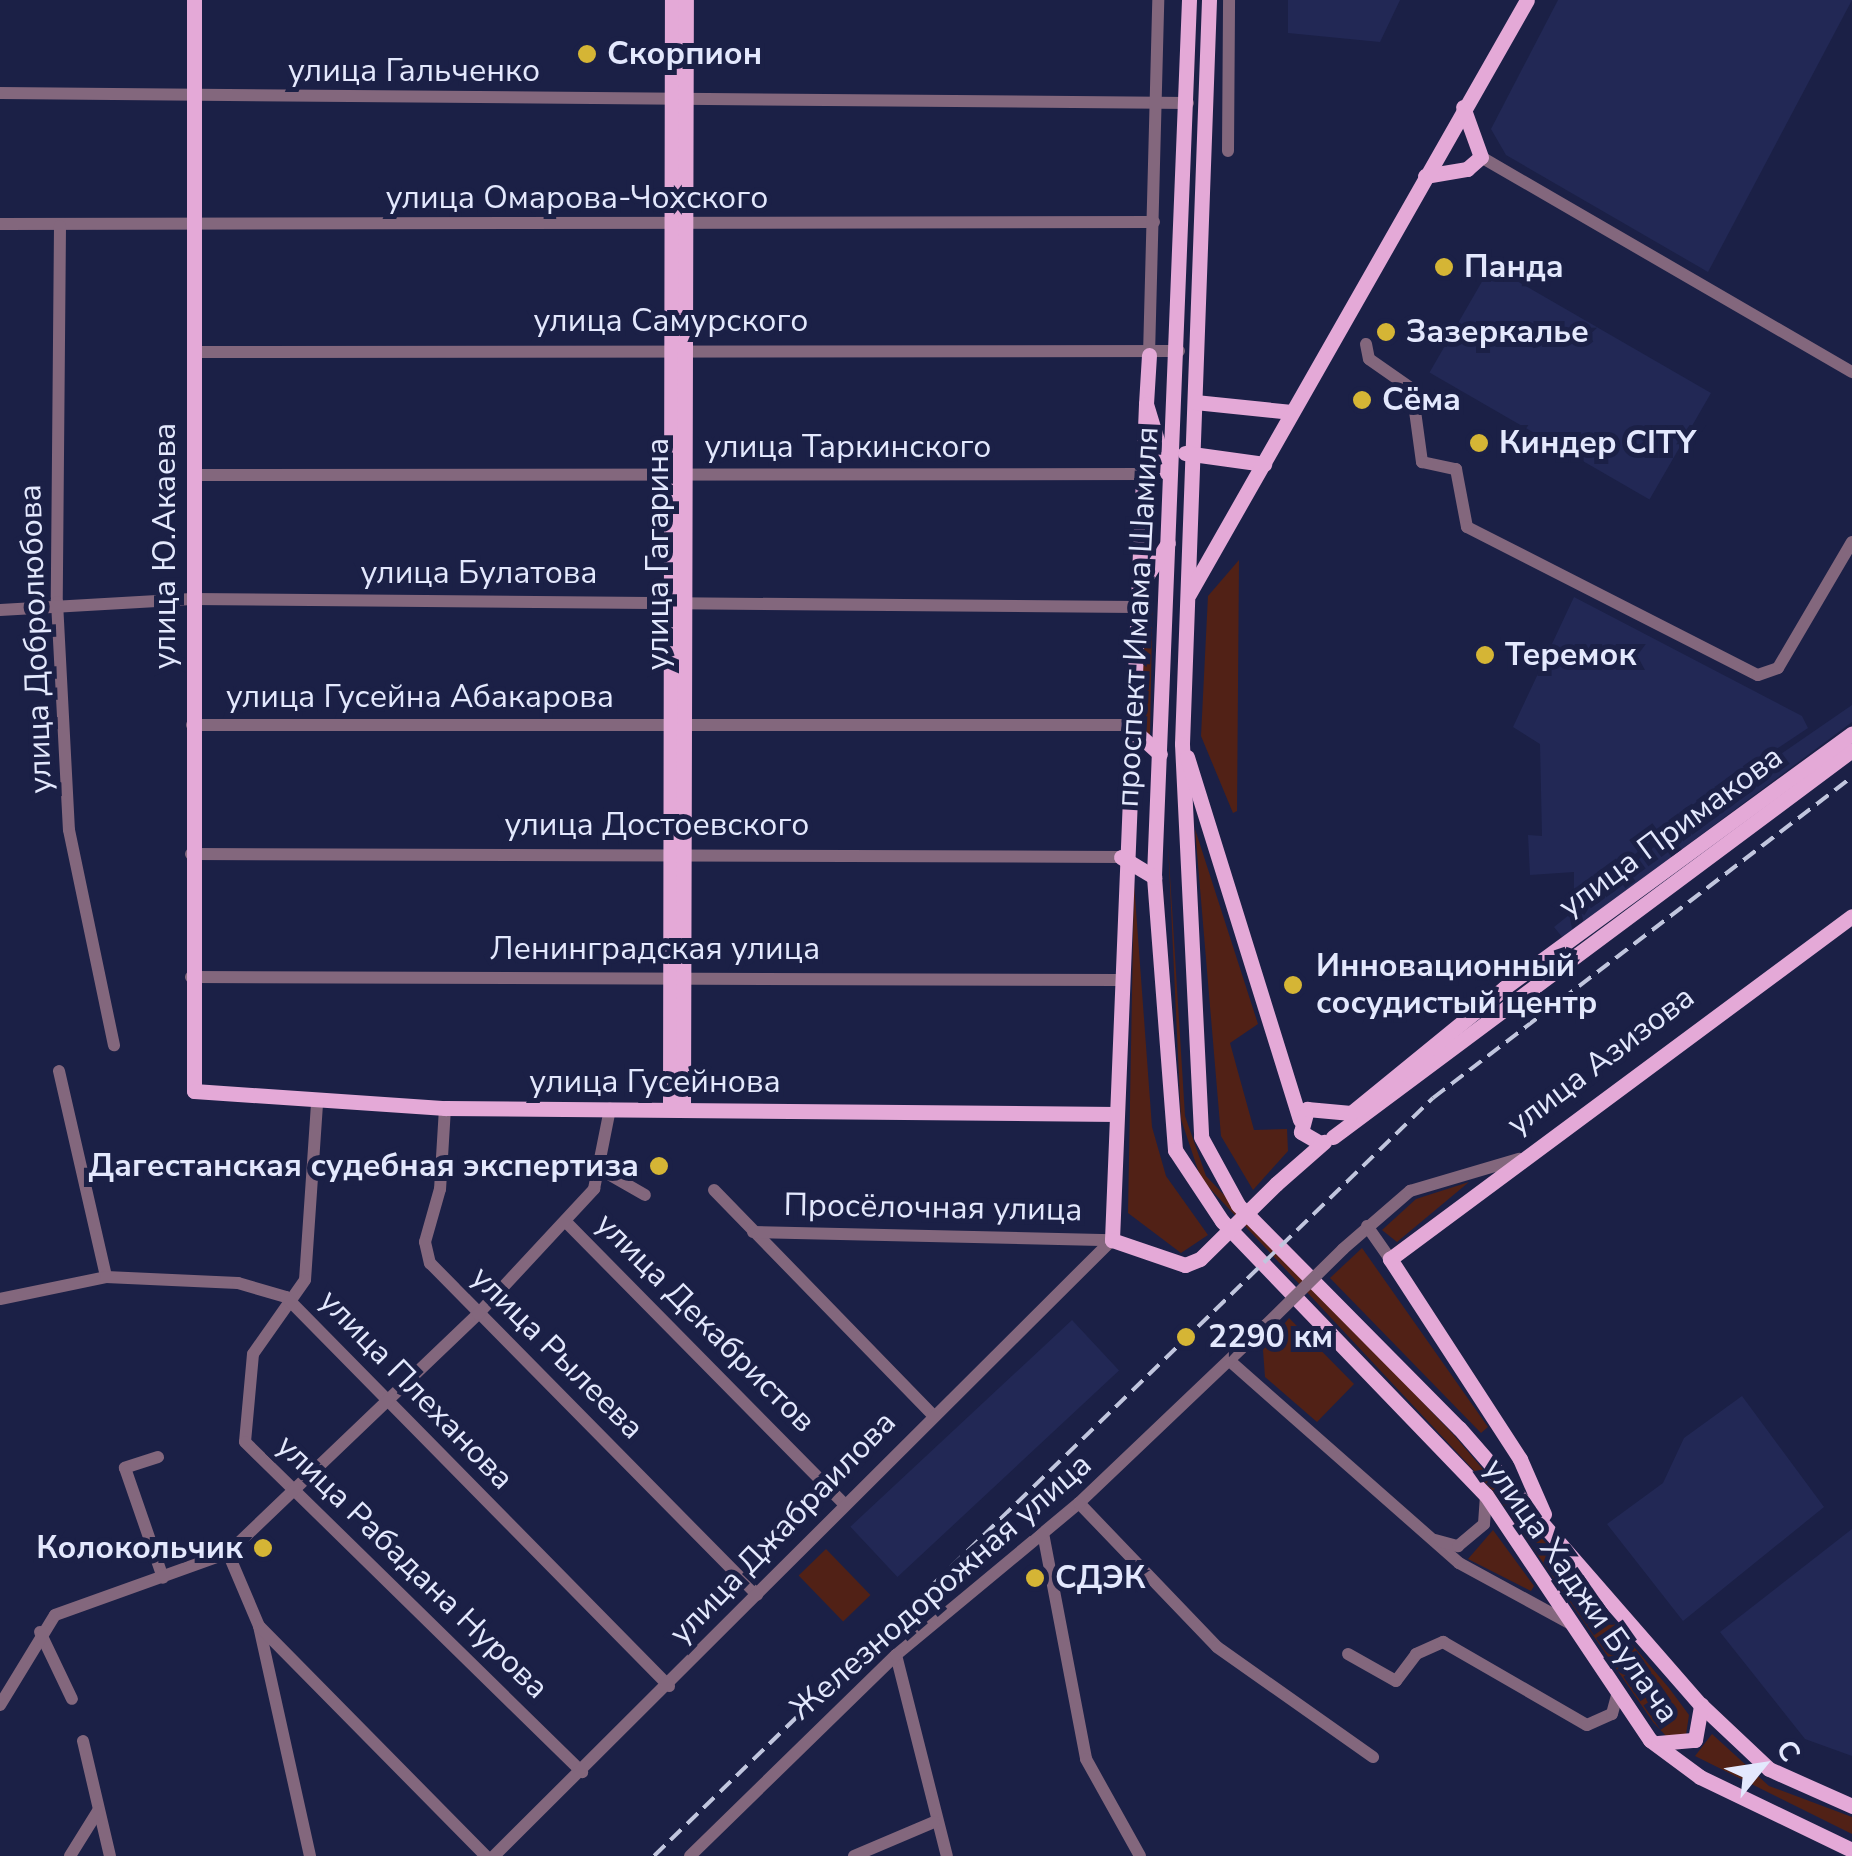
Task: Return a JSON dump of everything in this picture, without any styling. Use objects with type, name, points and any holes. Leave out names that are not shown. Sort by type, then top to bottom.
[{"type":"main road","name":"улица Ю.Акаева","points":[[194,0],[194,1091]]},
{"type":"main road","name":"улица Гагарина","points":[[672,0],[677,98],[679,473],[676,1109]]},
{"type":"main road","name":"улица Гагарина","points":[[677,98],[686,0]]},
{"type":"main road","name":"проспект Имама Шамиля","points":[[1189,0],[1188,103],[1154,877],[1175,1150],[1222,1221]]},
{"type":"main road","name":"проспект Имама Шамиля","points":[[1209,0],[1182,744],[1192,1078],[1201,1137],[1238,1205]]},
{"type":"main road","points":[[1190,594],[1526,0]]},
{"type":"main road","points":[[1422,179],[1481,157],[1477,137],[1463,107]]},
{"type":"main road","points":[[1446,139],[1461,130],[1477,137]]},
{"type":"main road","points":[[1446,139],[1444,158],[1455,169]]},
{"type":"main road","name":"проспект Имама Шамиля","points":[[1112,1240],[1122,857],[1149,355]]},
{"type":"main road","points":[[1196,402],[1290,412]]},
{"type":"main road","points":[[1146,404],[1170,486]]},
{"type":"main road","points":[[1172,449],[1264,464]]},
{"type":"main road","points":[[1138,588],[1168,543]]},
{"type":"main road","points":[[1128,725],[1160,754]]},
{"type":"main road","name":"улица Примакова","points":[[1331,1111],[1352,1113],[1396,1081],[1504,988],[1852,733]]},
{"type":"main road","name":"проспект Имама Шамиля","points":[[1182,744],[1300,1126]]},
{"type":"main road","name":"улица Примакова","points":[[1326,1140],[1852,750]]},
{"type":"main road","points":[[1184,804],[1198,798],[1204,806]]},
{"type":"main road","points":[[1122,857],[1154,877]]},
{"type":"main road","name":"улица Азизова","points":[[1521,1163],[1852,906]]},
{"type":"main road","name":"улица Азизова","points":[[1390,1258],[1852,916]]},
{"type":"main road","name":"проспект Имама Шамиля","points":[[1287,1079],[1312,1106]]},
{"type":"main road","name":"улица Гусейнова","points":[[194,1091],[317,1104],[445,1108],[1117,1114]]},
{"type":"main road","points":[[1112,1240],[1185,1264],[1200,1259],[1326,1140],[1331,1111],[1312,1106],[1300,1126],[1292,1169]]},
{"type":"main road","points":[[1300,1126],[1326,1140]]},
{"type":"main road","name":"улица Хаджи Булача","points":[[1238,1205],[1550,1527],[1702,1705],[1769,1768],[1852,1806]]},
{"type":"main road","name":"улица Хаджи Булача","points":[[1222,1221],[1486,1494],[1650,1740],[1700,1777],[1852,1850]]},
{"type":"main road","points":[[1390,1258],[1520,1459],[1550,1527]]},
{"type":"main road","points":[[1503,1477],[1520,1459]]},
{"type":"main road","points":[[1650,1740],[1670,1748],[1695,1740],[1702,1705]]},
{"type":"street","points":[[1149,355],[1158,0]]},
{"type":"street","points":[[1228,151],[1230,0]]},
{"type":"street","name":"улица Гальченко","points":[[0,93],[194,100],[677,98],[1188,103]]},
{"type":"street","points":[[1481,157],[1852,372]]},
{"type":"street","name":"улица Омарова-Чохского","points":[[0,224],[194,227],[1154,222]]},
{"type":"street","name":"улица Добролюбова","points":[[60,226],[57,602],[69,830],[114,1045]]},
{"type":"street","points":[[1366,344],[1369,359],[1412,389],[1422,462],[1456,470],[1466,527],[1758,675],[1778,668],[1852,542]]},
{"type":"street","name":"улица Самурского","points":[[193,352],[678,346],[1149,355],[1178,351]]},
{"type":"street","name":"улица Таркинского","points":[[192,475],[1144,474]]},
{"type":"street","name":"улица Булатова","points":[[0,610],[57,602],[192,600],[1137,607]]},
{"type":"street","name":"улица Гусейна Абакарова","points":[[192,726],[679,722],[1128,725]]},
{"type":"street","name":"улица Достоевского","points":[[191,854],[1122,857]]},
{"type":"street","name":"Ленинградская улица","points":[[191,977],[679,974],[1119,980]]},
{"type":"street","points":[[59,1071],[106,1277]]},
{"type":"street","name":"улица Рабадана Нурова","points":[[317,1104],[308,1264],[253,1354],[244,1442],[582,1772]]},
{"type":"street","name":"улица Рылеева","points":[[445,1108],[424,1254],[478,1314],[757,1594]]},
{"type":"street","points":[[0,1705],[40,1632],[75,1603],[163,1578],[228,1554],[478,1314],[568,1224],[598,1168],[610,1109]]},
{"type":"street","name":"улица Азизова","points":[[1266,1324],[1410,1191],[1521,1163]]},
{"type":"street","points":[[598,1168],[645,1196]]},
{"type":"street","points":[[714,1190],[932,1414]]},
{"type":"street","name":"улица Декабристов","points":[[568,1224],[844,1504]]},
{"type":"street","points":[[1368,1226],[1390,1258]]},
{"type":"street","name":"Просёлочная улица","points":[[754,1232],[1112,1240]]},
{"type":"street","name":"улица Джабраилова","points":[[494,1856],[669,1686],[932,1414],[1112,1240]]},
{"type":"street","name":"улица Плеханова","points":[[0,1299],[106,1277],[238,1283],[286,1297],[669,1686]]},
{"type":"street","name":"Железнодорожная улица","points":[[690,1856],[896,1655],[1079,1503],[1231,1362],[1266,1324]]},
{"type":"street","points":[[1231,1362],[1415,1529],[1578,1628]]},
{"type":"street","points":[[158,1457],[125,1468],[163,1578]]},
{"type":"street","points":[[1415,1529],[1458,1546],[1484,1524],[1486,1494]]},
{"type":"street","points":[[1079,1503],[1217,1648],[1373,1757]]},
{"type":"street","points":[[1043,1534],[1086,1759],[1140,1856]]},
{"type":"street","points":[[228,1554],[259,1626],[310,1856]]},
{"type":"street","points":[[259,1626],[486,1856]]},
{"type":"street","points":[[40,1632],[72,1699]]},
{"type":"street","points":[[1348,1654],[1396,1681],[1416,1654],[1443,1642],[1587,1725],[1612,1714],[1618,1692]]},
{"type":"street","points":[[896,1655],[934,1822],[947,1856]]},
{"type":"street","points":[[83,1741],[110,1856]]},
{"type":"street","points":[[70,1856],[98,1811]]},
{"type":"street","points":[[854,1856],[934,1822]]},
{"type":"shaded area","points":[[1288,0],[1400,0],[1380,42],[1288,33]]},
{"type":"shaded area","points":[[1558,0],[1852,0],[1708,272],[1506,155],[1491,129]]},
{"type":"shaded area","points":[[1491,266],[1711,393],[1649,500],[1430,373]]},
{"type":"shaded area","points":[[1239,560],[1237,811],[1233,813],[1201,736],[1208,596]]},
{"type":"shaded area","points":[[1153,571],[1150,738],[1138,725],[1144,586]]},
{"type":"shaded area","points":[[1574,597],[1802,716],[1808,728],[1695,803],[1586,896],[1574,891],[1574,872],[1530,875],[1528,835],[1542,836],[1540,744],[1513,727]]},
{"type":"shaded area","points":[[1852,705],[1852,722],[1563,938],[1554,927],[1708,804]]},
{"type":"shaded area","points":[[1195,829],[1258,1024],[1230,1043],[1254,1130],[1287,1129],[1288,1151],[1253,1190],[1221,1136]]},
{"type":"shaded area","points":[[1168,844],[1185,1116],[1206,1176],[1453,1434],[1669,1688],[1689,1715],[1686,1735],[1667,1737],[1653,1722],[1495,1493],[1201,1179],[1181,1119]]},
{"type":"shaded area","points":[[1134,883],[1152,1127],[1166,1176],[1208,1235],[1181,1253],[1128,1213]]},
{"type":"shaded area","points":[[1469,1182],[1397,1242],[1382,1230],[1416,1199]]},
{"type":"shaded area","points":[[1362,1248],[1488,1427],[1481,1433],[1330,1278]]},
{"type":"shaded area","points":[[1289,1318],[1354,1384],[1317,1422],[1265,1377],[1263,1350]]},
{"type":"shaded area","points":[[1072,1320],[1119,1370],[897,1577],[850,1527]]},
{"type":"shaded area","points":[[1742,1396],[1824,1507],[1683,1621],[1607,1524],[1663,1483],[1684,1438]]},
{"type":"shaded area","points":[[1852,1529],[1852,1756],[1805,1739],[1720,1632]]},
{"type":"shaded area","points":[[1493,1530],[1534,1586],[1531,1591],[1468,1559]]},
{"type":"shaded area","points":[[826,1549],[870,1595],[843,1621],[799,1575]]},
{"type":"shaded area","points":[[1712,1734],[1769,1786],[1852,1817],[1852,1834],[1695,1756]]},
{"type":"railway","points":[[654,1856],[1433,1098],[1852,777]]},
{"type":"place","name":"Скорпион","points":[[587,54]]},
{"type":"place","name":"Панда","points":[[1444,267]]},
{"type":"place","name":"Зазеркалье","points":[[1386,332]]},
{"type":"place","name":"Сёма","points":[[1362,400]]},
{"type":"place","name":"Киндер CITY","points":[[1479,443]]},
{"type":"place","name":"Теремок","points":[[1485,655]]},
{"type":"place","name":"Инновационный сосудистый центр","points":[[1293,985]]},
{"type":"place","name":"Дагестанская судебная экспертиза","points":[[659,1166]]},
{"type":"place","name":"2290 км","points":[[1186,1337]]},
{"type":"place","name":"Колокольчик","points":[[263,1548]]},
{"type":"place","name":"СДЭК","points":[[1035,1578]]}]
